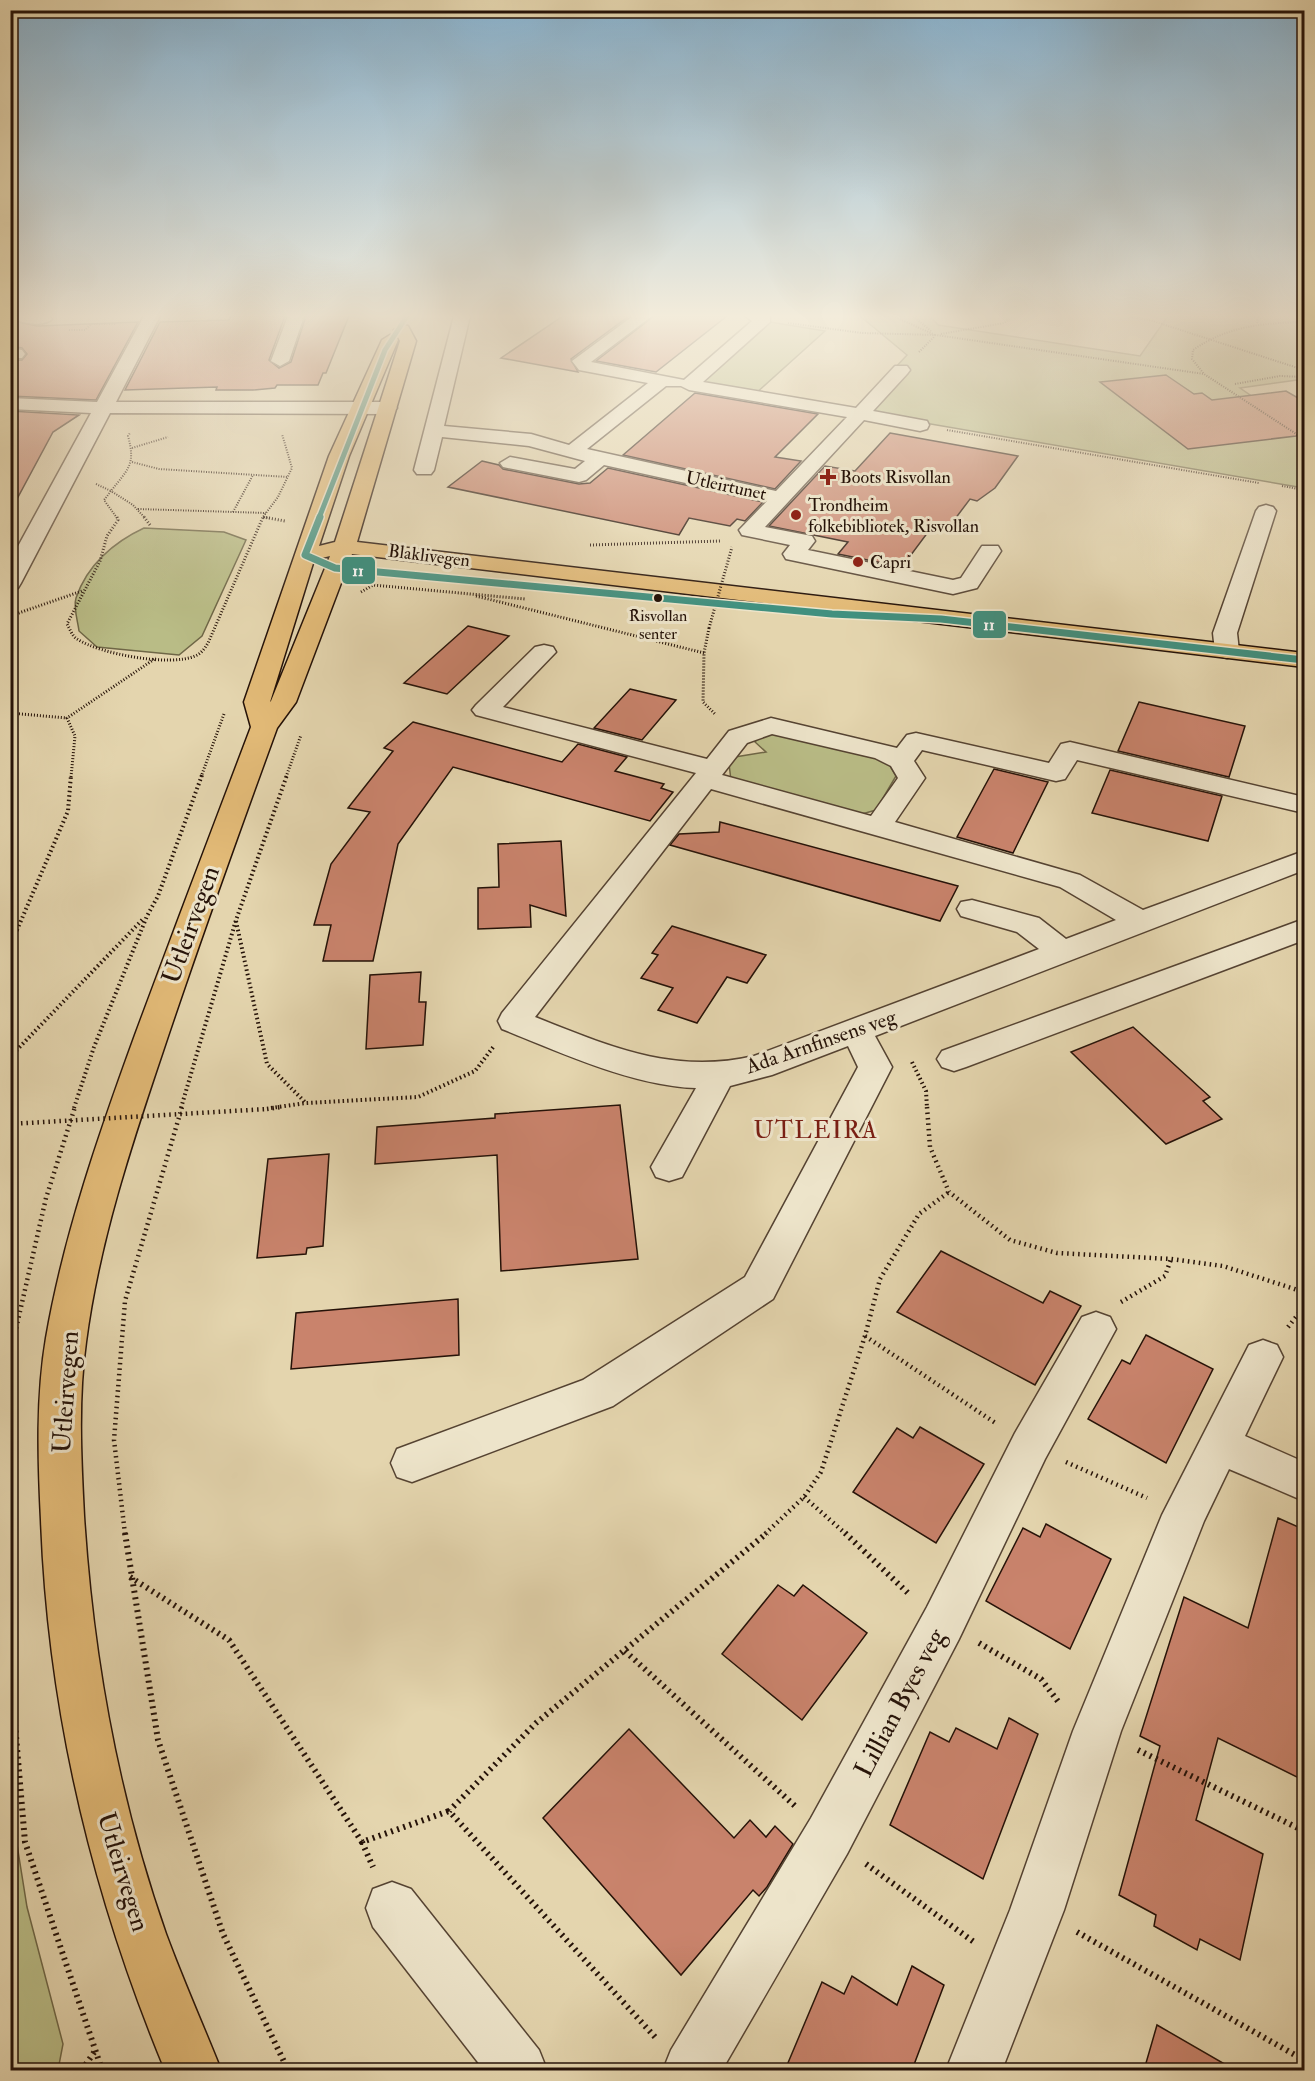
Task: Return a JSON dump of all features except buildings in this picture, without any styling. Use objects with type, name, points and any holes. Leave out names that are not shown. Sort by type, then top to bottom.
[{"type":"main road","name":"Utleirvegen","points":[[283,730],[257,702],[339,456],[358,413]]},
{"type":"main road","name":"Utleirvegen","points":[[193,2070],[180,2042],[135,1917],[94,1768],[75,1658],[63,1556],[60,1447],[66,1344],[81,1263],[107,1170],[193,918],[283,730],[283,702],[340,557],[386,413]]},
{"type":"main road","name":"Blaklivegen","points":[[305,555],[834,602],[941,619],[1305,660]]},
{"type":"street","points":[[10,583],[101,413]]},
{"type":"street","points":[[424,470],[436,413]]},
{"type":"street","points":[[572,452],[621,413]]},
{"type":"street","points":[[855,413],[920,425]]},
{"type":"street","name":"Utleirtunet","points":[[750,530],[860,414]]},
{"type":"street","name":"Utleirtunet","points":[[432,430],[531,440],[572,452],[782,498]]},
{"type":"street","points":[[579,476],[601,458]]},
{"type":"street","points":[[510,463],[599,480]]},
{"type":"street","points":[[1227,651],[1225,633],[1266,511]]},
{"type":"street","points":[[750,530],[804,541],[794,554],[953,587],[969,583],[990,551]]},
{"type":"street","points":[[544,652],[485,710],[1071,881],[1141,922]]},
{"type":"street","points":[[514,1021],[738,737],[771,726],[884,752],[901,761],[912,778],[878,826]]},
{"type":"street","points":[[901,761],[916,741],[1056,773],[1070,750],[1305,805]]},
{"type":"street","name":"Ada Arnfinsens veg","points":[[514,1021],[582,1048],[671,1071],[714,1076],[760,1067],[1305,860]]},
{"type":"street","points":[[972,909],[1028,925],[1064,952]]},
{"type":"street","points":[[954,1059],[1305,929]]},
{"type":"street","points":[[412,1462],[598,1393],[759,1288],[874,1068],[870,1026]]},
{"type":"street","points":[[669,1167],[713,1089],[714,1076]]},
{"type":"street","name":"Lillian Byes veg","points":[[677,2058],[824,1846],[943,1623],[1030,1446],[1096,1329]]},
{"type":"street","points":[[974,2070],[1037,1910],[1097,1731],[1184,1515],[1263,1357]]},
{"type":"street","points":[[1221,1444],[1305,1482]]},
{"type":"street","points":[[392,1908],[519,2070]]},
{"type":"path","points":[[1265,413],[1305,439]]},
{"type":"path","points":[[920,425],[1265,483]]},
{"type":"path","points":[[132,431],[128,436],[133,452],[132,462],[104,500],[116,513],[118,520],[107,536],[100,561],[82,591],[68,624],[75,638],[100,650],[156,658],[193,657],[201,654],[210,641],[263,517],[278,497],[292,468],[281,429]]},
{"type":"path","points":[[132,462],[159,469],[288,477]]},
{"type":"path","points":[[233,512],[254,475]]},
{"type":"path","points":[[64,479],[99,485],[111,491],[138,509],[150,525]]},
{"type":"path","points":[[1277,485],[1305,490]]},
{"type":"path","points":[[138,509],[267,513]]},
{"type":"path","points":[[263,517],[294,521]]},
{"type":"path","points":[[580,546],[729,541],[750,530]]},
{"type":"path","points":[[732,547],[704,653],[703,702],[738,737]]},
{"type":"path","points":[[356,594],[373,585]]},
{"type":"path","points":[[10,616],[82,591]]},
{"type":"path","points":[[464,593],[704,653]]},
{"type":"path","points":[[10,713],[67,718],[156,658]]},
{"type":"path","points":[[10,1355],[46,1198],[94,1047],[147,916],[158,896],[226,709]]},
{"type":"path","points":[[10,936],[17,930],[68,811],[75,736],[67,718]]},
{"type":"path","points":[[283,730],[236,920],[125,1301],[114,1440],[130,1577],[158,1740],[223,1934],[288,2070]]},
{"type":"path","points":[[10,1057],[147,916]]},
{"type":"path","points":[[236,920],[267,1064],[306,1103]]},
{"type":"path","points":[[10,1124],[267,1109],[306,1103],[418,1097],[475,1071],[514,1021]]},
{"type":"path","points":[[870,1026],[905,1048],[926,1091],[930,1147],[949,1191],[1010,1240],[1057,1253],[1171,1259],[1222,1266],[1305,1292]]},
{"type":"path","points":[[130,1577],[229,1640],[362,1842],[449,1812],[536,1722],[767,1533],[804,1497],[821,1472],[865,1336],[880,1279],[919,1214],[949,1191]]},
{"type":"path","points":[[1096,1329],[1124,1298],[1165,1276],[1171,1259]]},
{"type":"path","points":[[10,1666],[25,1842],[102,2070]]},
{"type":"path","points":[[1097,1731],[1305,1831]]},
{"type":"path","points":[[449,1812],[677,2058]]},
{"type":"path","points":[[1037,1910],[1305,2060]]},
{"type":"path","points":[[82,2070],[95,2050]]},
{"type":"green space","points":[[867,413],[1277,413],[1304,432],[1304,488]]},
{"type":"green space","points":[[144,528],[224,532],[246,540],[202,636],[179,655],[97,647],[79,631],[75,602],[87,575],[112,548]]},
{"type":"green space","points":[[763,731],[887,761],[896,776],[876,810],[862,814],[731,780],[729,764],[735,757],[766,752],[755,742]]},
{"type":"green space","points":[[11,1807],[27,1907],[63,2044],[58,2070],[11,2070]]},
{"type":"transit line","name":"11","points":[[360,413],[305,555],[335,568],[832,614],[941,619],[1304,660]]},
{"type":"place","name":"Boots Risvollan","points":[[828,477]]},
{"type":"place","name":"Trondheim folkebibliotek, Risvollan","points":[[796,515]]},
{"type":"place","name":"Capri","points":[[858,562]]},
{"type":"place","name":"Risvollan senter","points":[[658,598]]},
{"type":"district","name":"UTLEIRA","points":[[816,1130]]}]
